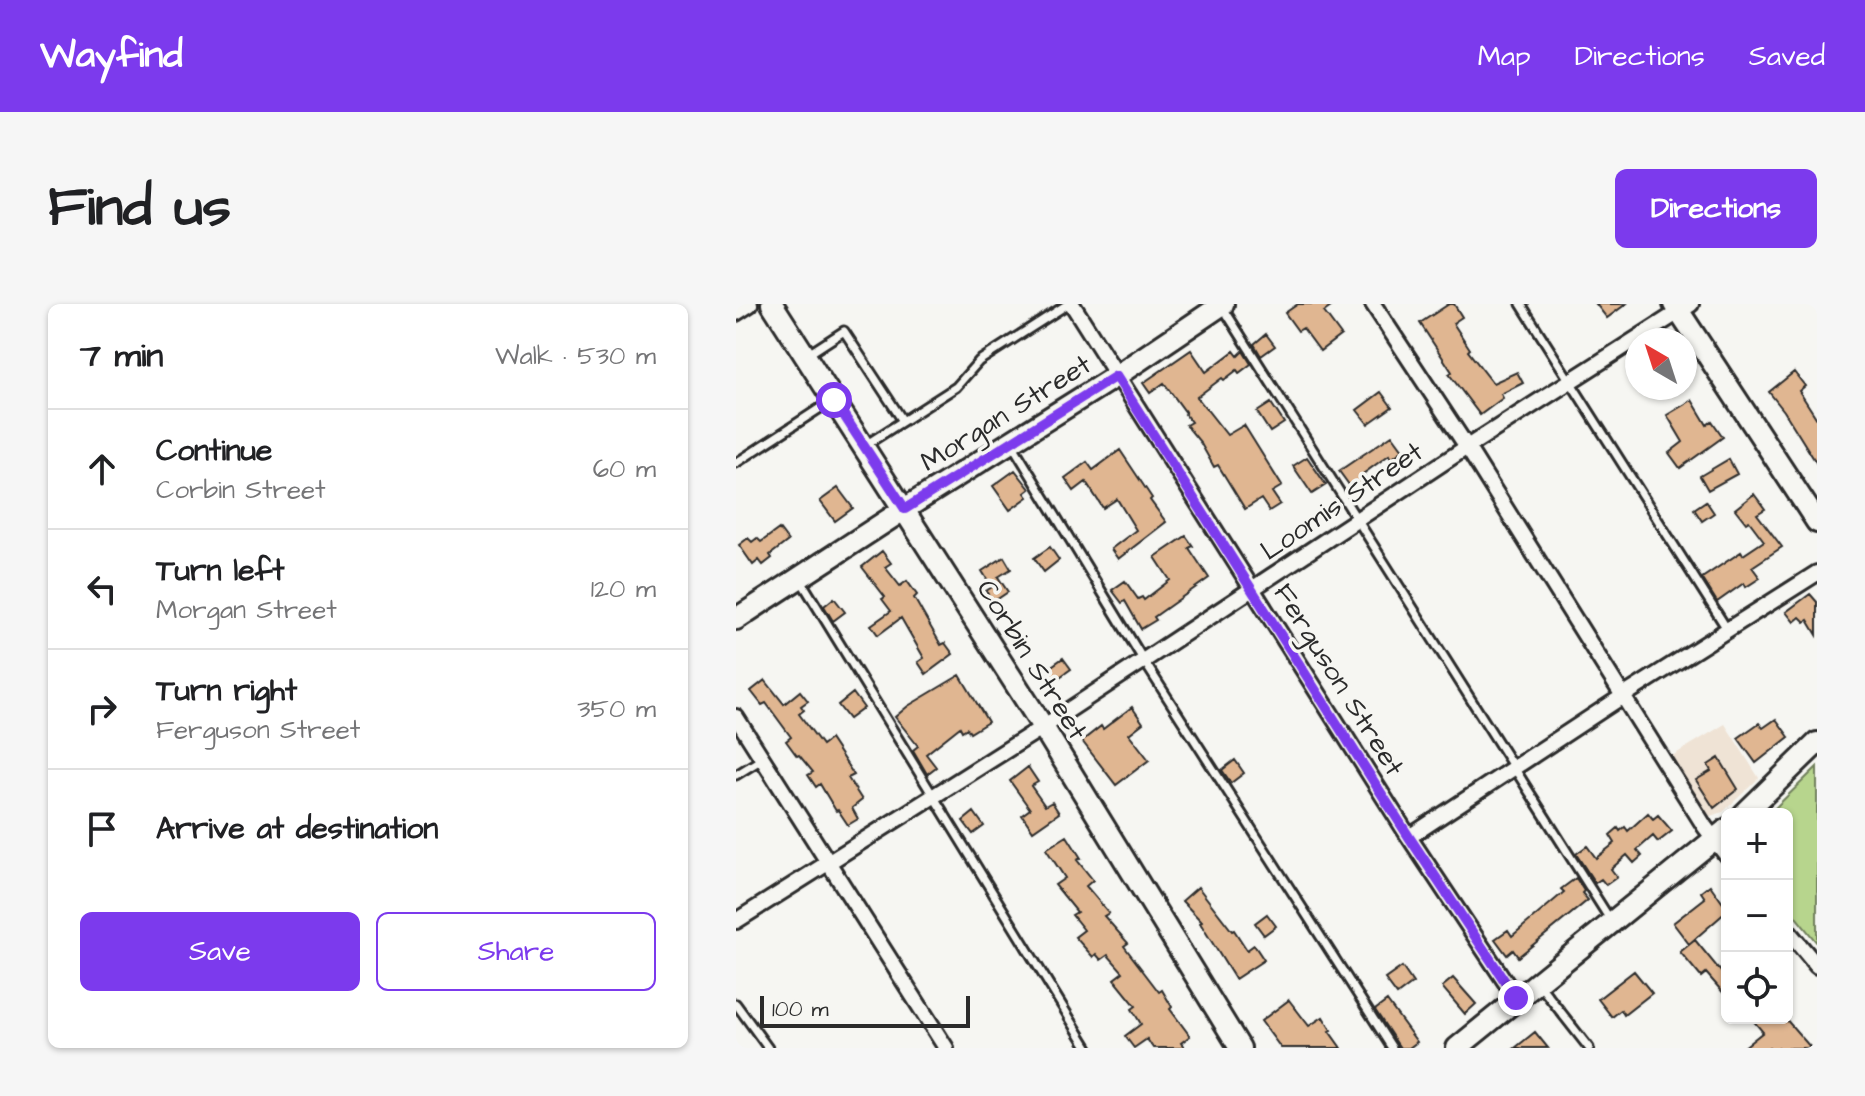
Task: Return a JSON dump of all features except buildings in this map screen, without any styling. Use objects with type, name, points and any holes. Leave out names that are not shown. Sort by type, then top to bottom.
[{"type":"street","points":[[736,313],[750,304]]},
{"type":"street","name":"Corbin Street","points":[[772,304],[1043,727],[1240,1048]]},
{"type":"street","name":"Ferguson Street","points":[[1070,304],[1409,837],[1516,998]]},
{"type":"street","name":"Morgan Street","points":[[736,619],[1116,376],[1222,304]]},
{"type":"street","points":[[1373,304],[1623,696],[1721,839]]},
{"type":"street","points":[[1681,307],[1817,522]]},
{"type":"street","name":"Loomis Street","points":[[736,921],[1043,727],[1467,447],[1570,383],[1681,307]]},
{"type":"street","points":[[1409,837],[1817,573]]},
{"type":"street","points":[[736,717],[946,1048]]},
{"type":"street","points":[[1750,808],[1817,743]]},
{"type":"street","points":[[1457,1048],[1536,982],[1721,843]]},
{"type":"street","points":[[1793,937],[1817,966]]},
{"type":"lane","points":[[864,447],[956,387],[979,361],[1070,304]]},
{"type":"lane","points":[[1222,304],[1613,923]]},
{"type":"lane","points":[[1521,304],[1727,629]]},
{"type":"lane","points":[[805,356],[844,331],[903,421]]},
{"type":"lane","points":[[736,463],[834,400]]},
{"type":"lane","points":[[1011,442],[1144,661],[1392,1048]]},
{"type":"lane","points":[[799,578],[1088,1048]]},
{"type":"lane","points":[[736,775],[762,759]]},
{"type":"lane","points":[[1536,982],[1589,1048]]},
{"type":"lane","points":[[736,1004],[768,1048]]},
{"type":"shaded area","points":[[1725,724],[1759,778],[1727,808],[1721,808],[1721,813],[1710,816],[1672,756]]},
{"type":"green space","points":[[1817,767],[1817,943],[1793,913],[1793,808],[1775,808]]},
{"type":"route","points":[[834,400],[905,509],[1116,376],[1409,837],[1516,998]]}]
